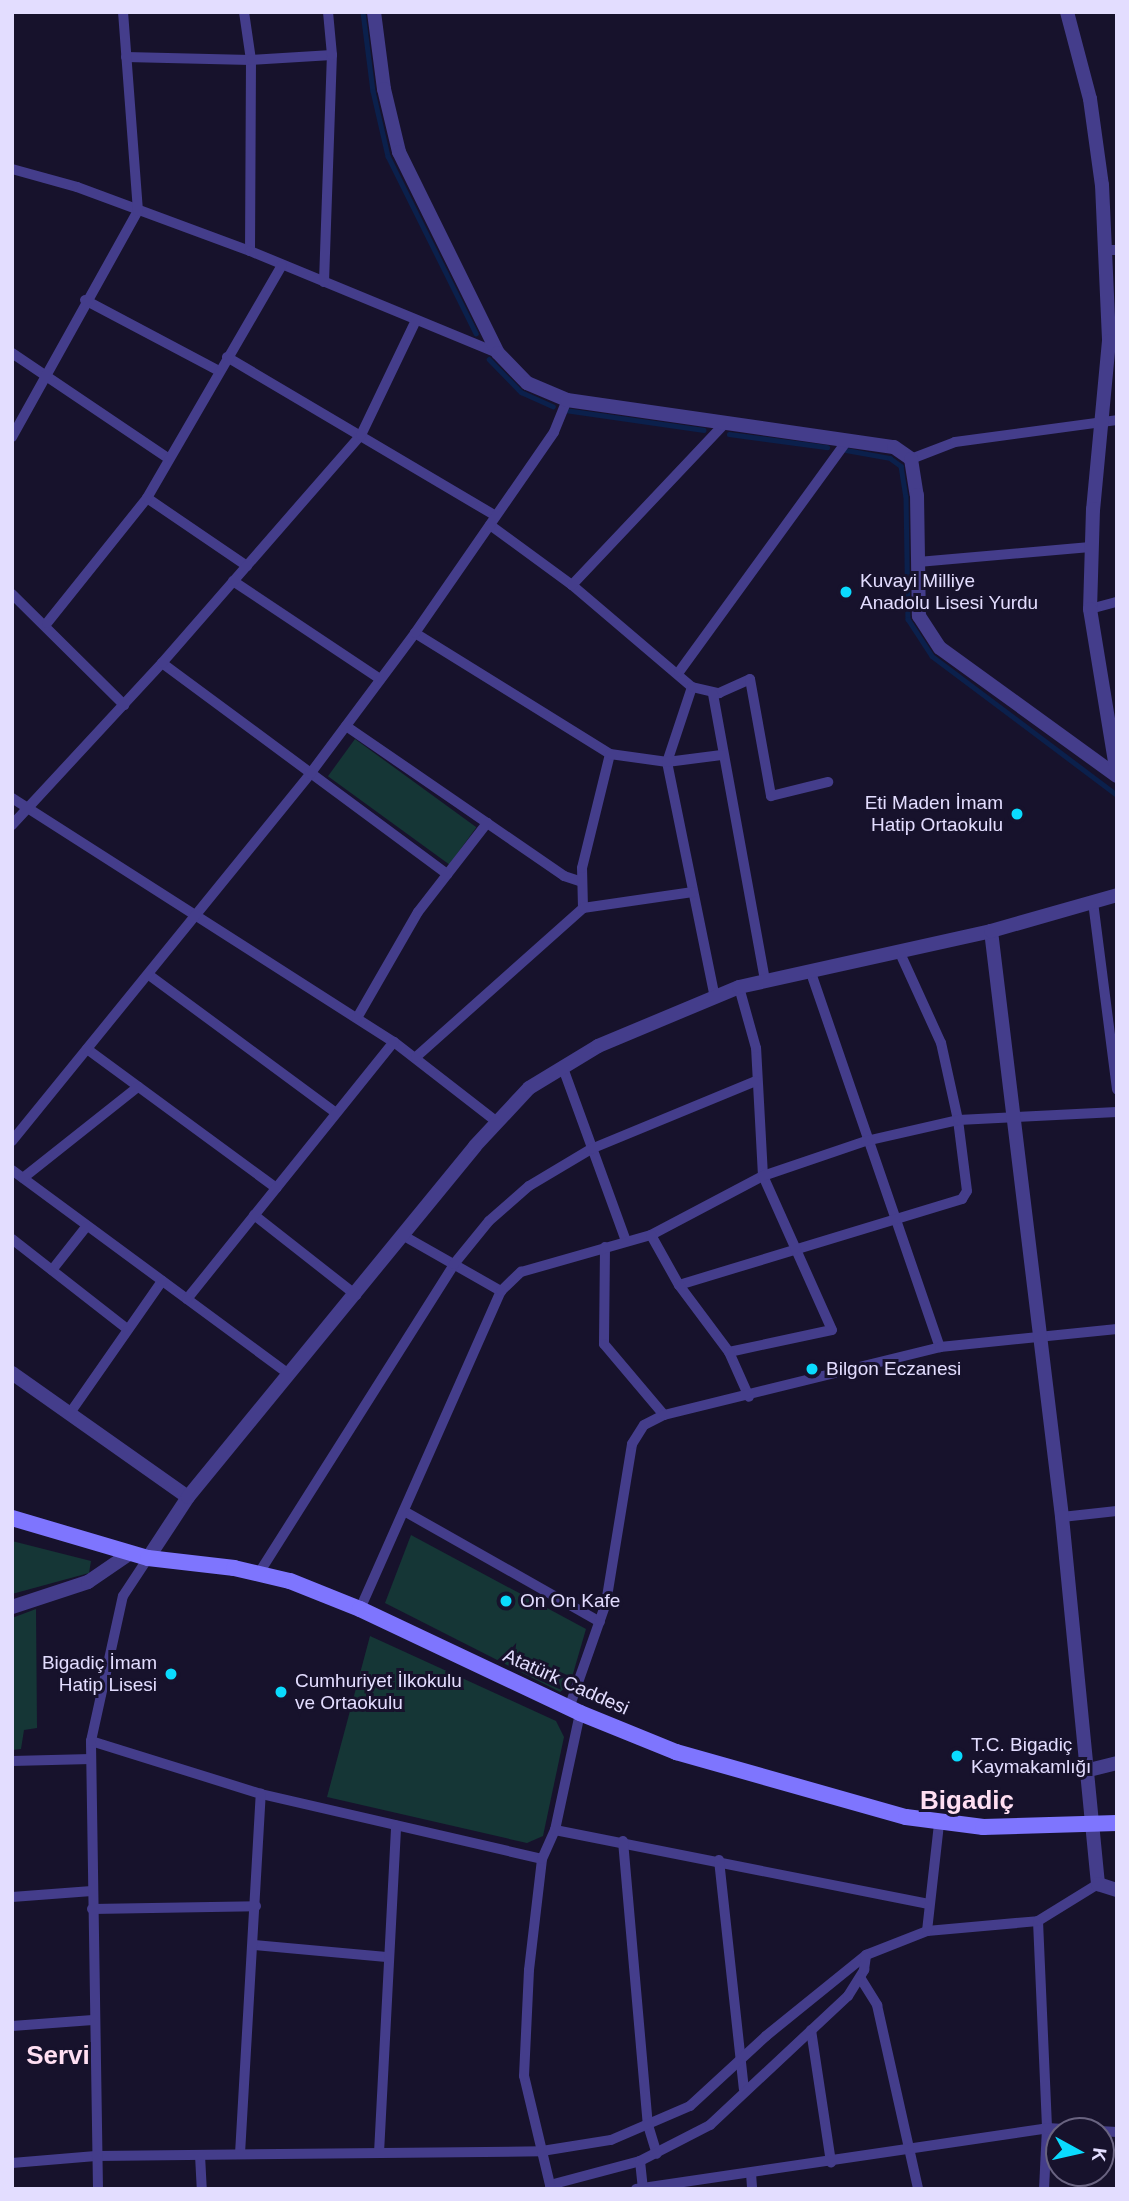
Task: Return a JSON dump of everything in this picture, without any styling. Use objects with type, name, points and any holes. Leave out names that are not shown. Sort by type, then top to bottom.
[{"type":"main road","name":"Atatürk Caddesi","points":[[12,1518],[148,1558],[260,1573],[360,1609],[574,1711],[676,1752],[939,1824],[983,1827],[1093,1821],[1117,1823]]},
{"type":"street","points":[[12,437],[16,419],[47,374],[85,300],[138,211],[123,12]]},
{"type":"street","points":[[244,12],[251,60],[250,251]]},
{"type":"street","points":[[324,282],[332,55],[328,12]]},
{"type":"street","points":[[374,12],[399,152],[498,353],[527,383],[567,400],[894,447],[911,459],[917,495],[919,616],[940,648],[1117,775]]},
{"type":"street","points":[[1067,12],[1097,142],[1111,250],[1111,400],[1100,425],[1090,547],[1090,609],[1117,775]]},
{"type":"street","points":[[125,57],[251,60],[332,55]]},
{"type":"street","points":[[12,169],[250,251],[498,353]]},
{"type":"street","points":[[47,624],[147,498],[282,265]]},
{"type":"street","points":[[85,300],[219,371]]},
{"type":"street","points":[[12,825],[162,663],[361,435],[416,320]]},
{"type":"street","points":[[12,353],[47,374],[169,459]]},
{"type":"street","points":[[228,357],[361,435],[493,520],[679,672],[692,687],[713,694],[750,679],[771,796],[828,782]]},
{"type":"street","points":[[12,1141],[197,916],[346,726],[415,633],[554,432],[567,400]]},
{"type":"street","points":[[911,459],[955,442],[1100,425],[1117,420]]},
{"type":"street","points":[[572,585],[726,422]]},
{"type":"street","points":[[679,672],[848,439]]},
{"type":"street","points":[[147,498],[247,566]]},
{"type":"street","points":[[918,562],[1090,547]]},
{"type":"street","points":[[233,581],[380,679]]},
{"type":"street","points":[[12,594],[47,624],[124,705]]},
{"type":"street","points":[[1090,609],[1117,602]]},
{"type":"street","points":[[415,633],[610,754],[667,762],[722,755]]},
{"type":"street","points":[[162,663],[447,874]]},
{"type":"street","points":[[692,687],[667,762],[715,997]]},
{"type":"street","points":[[713,694],[765,981]]},
{"type":"street","points":[[346,726],[564,876],[579,881]]},
{"type":"street","points":[[583,908],[579,881],[610,754]]},
{"type":"street","points":[[12,798],[26,810],[415,1056],[497,1122]]},
{"type":"street","points":[[357,1018],[418,912],[486,823]]},
{"type":"street","points":[[415,1056],[583,908],[693,892]]},
{"type":"street","points":[[98,2189],[93,2020],[91,1741],[122,1596],[188,1497],[497,1122],[529,1088],[598,1046],[739,986],[991,931],[1117,895]]},
{"type":"street","points":[[1093,902],[1117,1089]]},
{"type":"street","points":[[991,931],[1042,1337],[1089,1770],[1098,1884]]},
{"type":"street","points":[[679,1285],[962,1199],[967,1191],[958,1119],[941,1043],[899,951]]},
{"type":"street","points":[[810,970],[866,1141],[940,1347]]},
{"type":"street","points":[[149,975],[336,1113]]},
{"type":"street","points":[[730,1352],[832,1330],[764,1176],[752,1020],[739,986]]},
{"type":"street","points":[[187,1299],[394,1042]]},
{"type":"street","points":[[88,1049],[276,1188]]},
{"type":"street","points":[[563,1068],[626,1241]]},
{"type":"street","points":[[260,1573],[454,1264],[489,1221],[528,1186],[594,1148],[756,1081]]},
{"type":"street","points":[[23,1178],[138,1087]]},
{"type":"street","points":[[360,1609],[501,1291],[534,1266],[651,1235],[764,1176],[866,1141],[958,1119],[1117,1112]]},
{"type":"street","points":[[12,1170],[290,1375]]},
{"type":"street","points":[[254,1215],[356,1295]]},
{"type":"street","points":[[52,1270],[86,1227]]},
{"type":"street","points":[[651,1235],[679,1285],[730,1352],[749,1397]]},
{"type":"street","points":[[404,1236],[501,1291]]},
{"type":"street","points":[[12,1239],[127,1329]]},
{"type":"street","points":[[605,1247],[604,1345],[664,1415]]},
{"type":"street","points":[[70,1413],[162,1280]]},
{"type":"street","points":[[866,1955],[861,1979],[710,2125],[640,2161],[550,2187],[524,2076],[542,1858],[555,1830],[574,1711],[611,1582],[632,1444],[644,1424],[664,1415],[749,1397],[940,1347],[1117,1329]]},
{"type":"street","points":[[12,1373],[188,1497]]},
{"type":"street","points":[[404,1511],[600,1622]]},
{"type":"street","points":[[1062,1517],[1117,1511]]},
{"type":"street","points":[[12,1607],[88,1582],[129,1553]]},
{"type":"street","points":[[91,1741],[261,1794],[542,1858]]},
{"type":"street","points":[[12,1761],[91,1759]]},
{"type":"street","points":[[1089,1770],[1117,1763]]},
{"type":"street","points":[[240,2154],[261,1794]]},
{"type":"street","points":[[927,1931],[939,1824]]},
{"type":"street","points":[[379,2153],[386,1957],[396,1825]]},
{"type":"street","points":[[555,1830],[623,1841],[929,1904]]},
{"type":"street","points":[[623,1841],[648,2125],[657,2154]]},
{"type":"street","points":[[719,1860],[738,2062],[744,2090]]},
{"type":"street","points":[[12,2163],[96,2156],[542,2151],[593,2145],[648,2125],[706,2095],[738,2062],[866,1955],[927,1931],[1038,1921],[1098,1884],[1117,1890]]},
{"type":"street","points":[[12,1897],[92,1891]]},
{"type":"street","points":[[92,1909],[256,1906]]},
{"type":"street","points":[[1038,1921],[1047,2117]]},
{"type":"street","points":[[254,1945],[386,1957]]},
{"type":"street","points":[[861,1979],[877,2005],[911,2147],[918,2189]]},
{"type":"street","points":[[12,2026],[93,2020]]},
{"type":"street","points":[[811,2029],[831,2162]]},
{"type":"street","points":[[640,2161],[640,2188],[831,2162],[1045,2127]]},
{"type":"street","points":[[201,2155],[202,2189]]},
{"type":"street","points":[[1044,2189],[1045,2168]]},
{"type":"street","points":[[751,2173],[752,2189]]},
{"type":"green space","points":[[355,739],[476,827],[449,864],[328,776]]},
{"type":"green space","points":[[411,1535],[586,1629],[570,1684],[560,1692],[385,1603]]},
{"type":"green space","points":[[12,1541],[91,1561],[89,1573],[12,1594]]},
{"type":"green space","points":[[36,1609],[37,1728],[24,1730],[21,1749],[12,1750],[12,1618]]},
{"type":"green space","points":[[370,1636],[556,1721],[564,1737],[543,1836],[527,1843],[327,1797]]},
{"type":"waterway","points":[[363,12],[373,91],[388,156],[476,333]]},
{"type":"waterway","points":[[489,359],[521,392],[553,406]]},
{"type":"waterway","points":[[565,410],[704,430]]},
{"type":"waterway","points":[[729,434],[827,447]]},
{"type":"waterway","points":[[846,450],[890,458],[901,466],[906,496],[908,619],[932,656],[1117,795]]},
{"type":"place","name":"Kuvayi Milliye Anadolu Lisesi Yurdu","points":[[846,592]]},
{"type":"place","name":"Eti Maden İmam Hatip Ortaokulu","points":[[1017,814]]},
{"type":"place","name":"Bilgon Eczanesi","points":[[812,1369]]},
{"type":"place","name":"On On Kafe","points":[[506,1601]]},
{"type":"place","name":"Bigadiç İmam Hatip Lisesi","points":[[171,1674]]},
{"type":"place","name":"Cumhuriyet İlkokulu ve Ortaokulu","points":[[281,1692]]},
{"type":"place","name":"T.C. Bigadiç Kaymakamlığı","points":[[957,1756]]},
{"type":"district","name":"Bigadiç","points":[[967,1801]]},
{"type":"district","name":"Servi","points":[[58,2056]]}]
